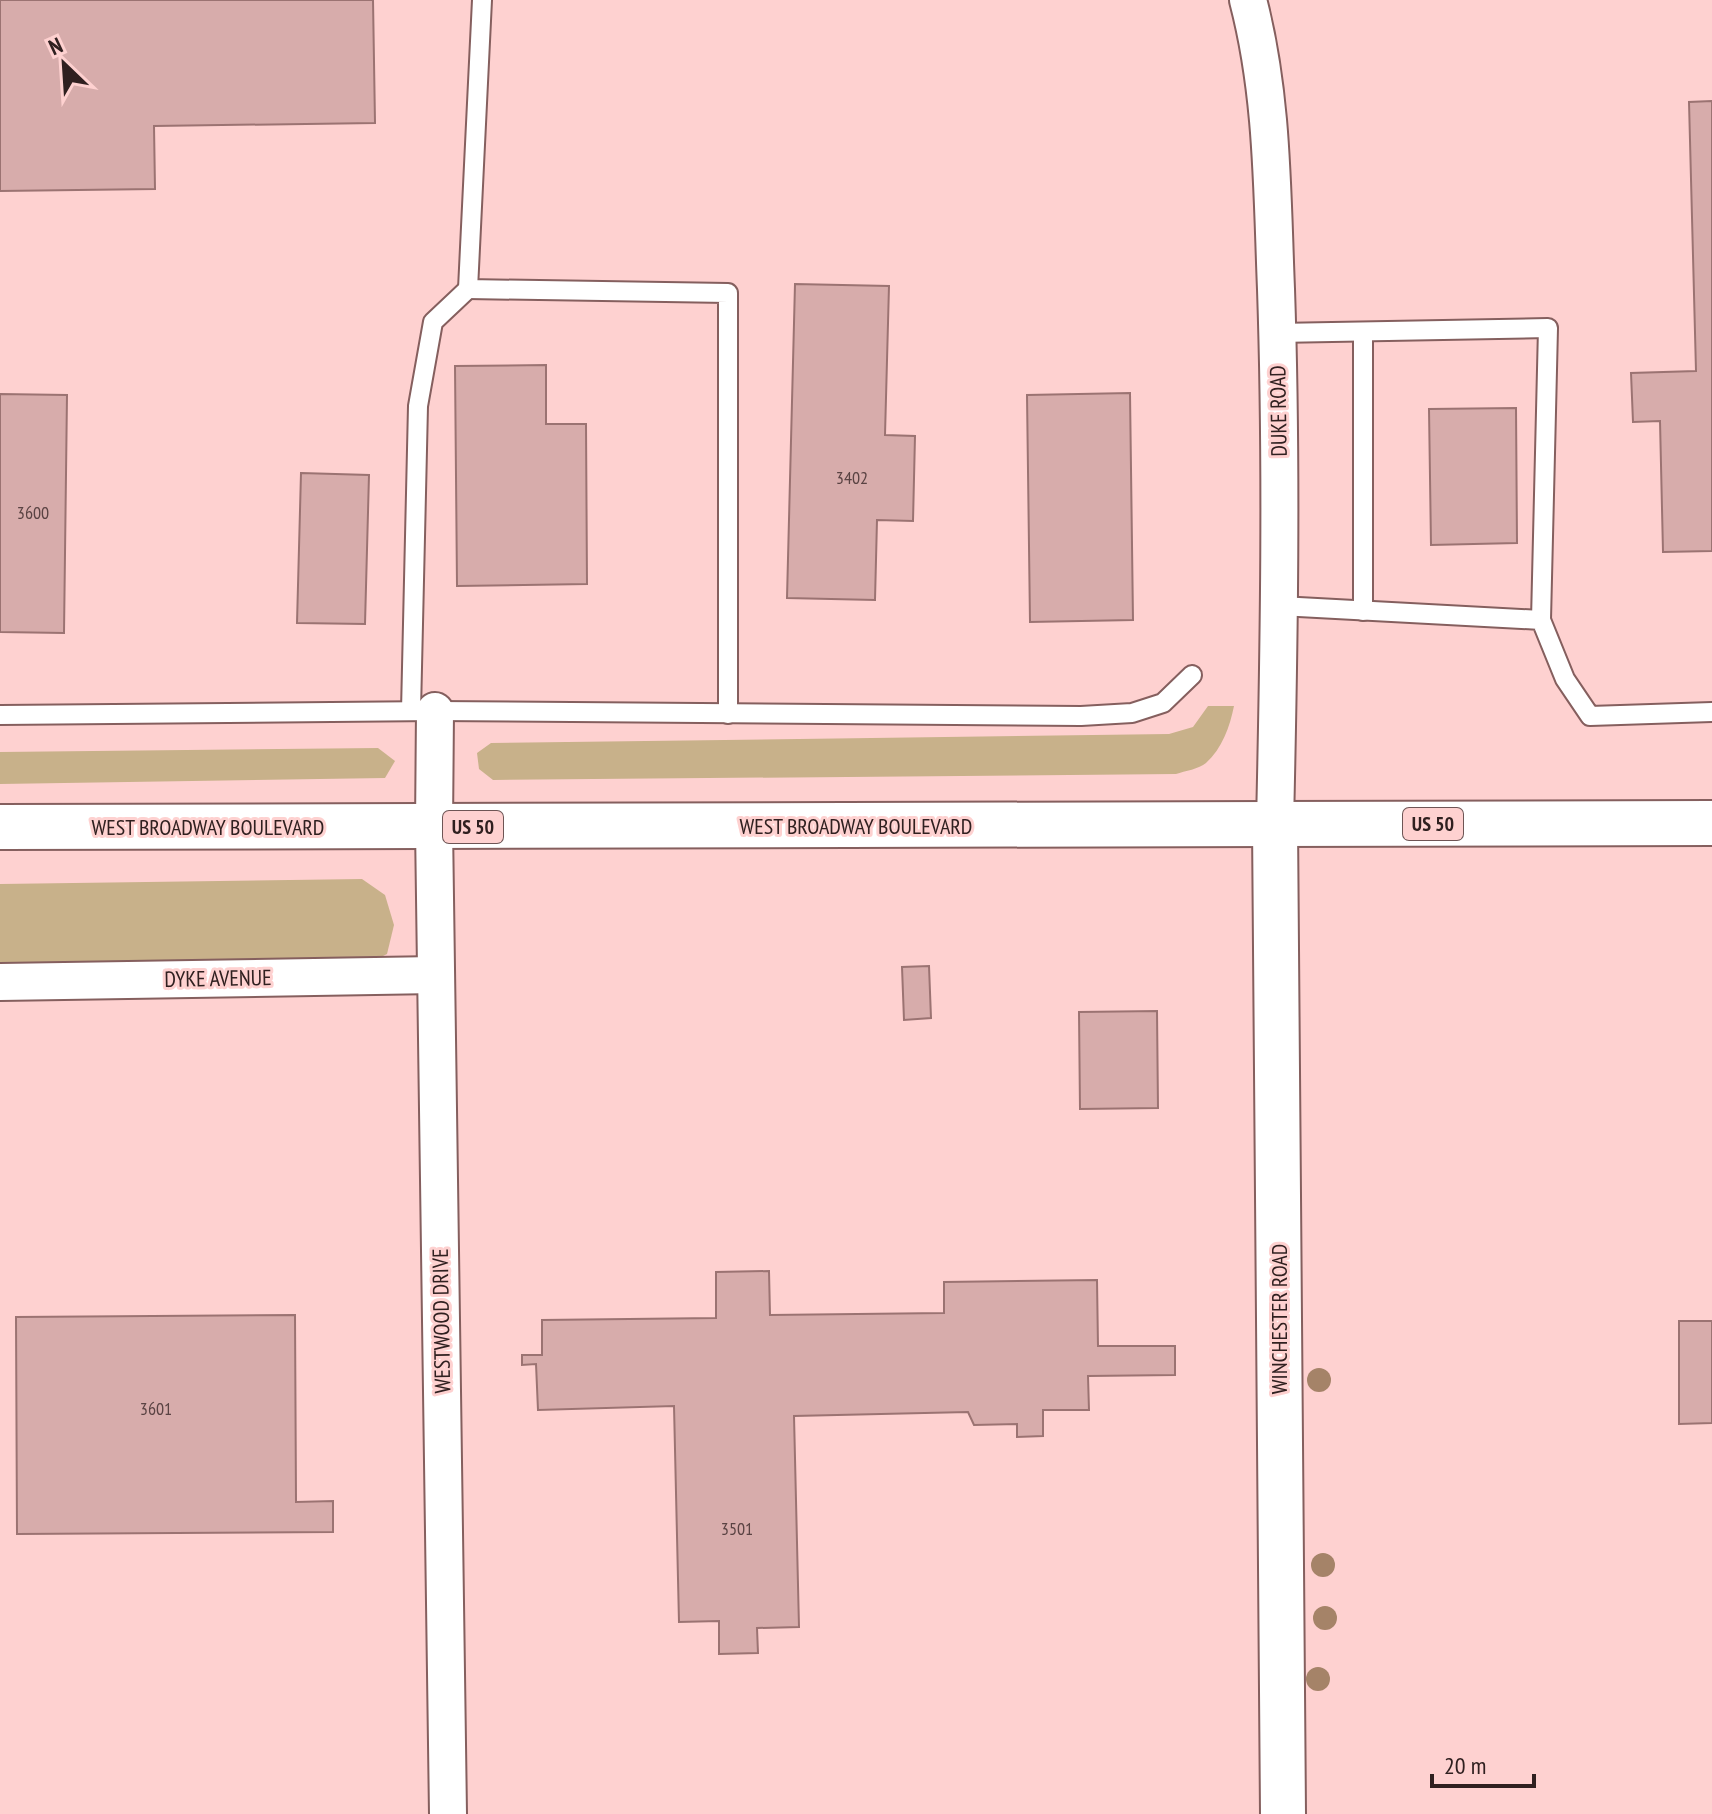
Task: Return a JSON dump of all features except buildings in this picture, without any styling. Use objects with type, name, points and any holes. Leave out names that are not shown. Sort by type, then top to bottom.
[{"type":"main road","name":"WEST BROADWAY BOULEVARD","points":[[0,827],[1712,823]]},
{"type":"main road","name":"WINCHESTER ROAD","points":[[1275,824],[1283,1814]]},
{"type":"street","name":"DUKE ROAD","points":[[1248,0],[1265,79],[1270,120],[1277,333],[1280,606],[1275,824]]},
{"type":"street","name":"WESTWOOD DRIVE","points":[[423,711],[434,827],[448,1814]]},
{"type":"street","name":"DYKE AVENUE","points":[[0,982],[436,975]]},
{"type":"lane","points":[[423,711],[418,406],[433,322],[468,289],[482,0]]},
{"type":"lane","points":[[468,289],[728,293],[728,714]]},
{"type":"lane","points":[[1277,333],[1548,328],[1541,620],[1565,679],[1590,716],[1712,712]]},
{"type":"lane","points":[[1363,332],[1363,611]]},
{"type":"lane","points":[[1280,606],[1541,620]]},
{"type":"lane","points":[[0,715],[423,711],[1081,716],[1132,713],[1163,703],[1192,675]]},
{"type":"shaded area","points":[[1208,706],[1234,706],[1224,737],[1206,763],[1176,774],[493,780],[479,769],[477,753],[491,743],[1169,734],[1193,727]]},
{"type":"shaded area","points":[[378,748],[395,761],[385,778],[0,784],[0,752]]},
{"type":"shaded area","points":[[362,879],[385,895],[394,925],[387,954],[355,970],[0,972],[0,884]]}]
